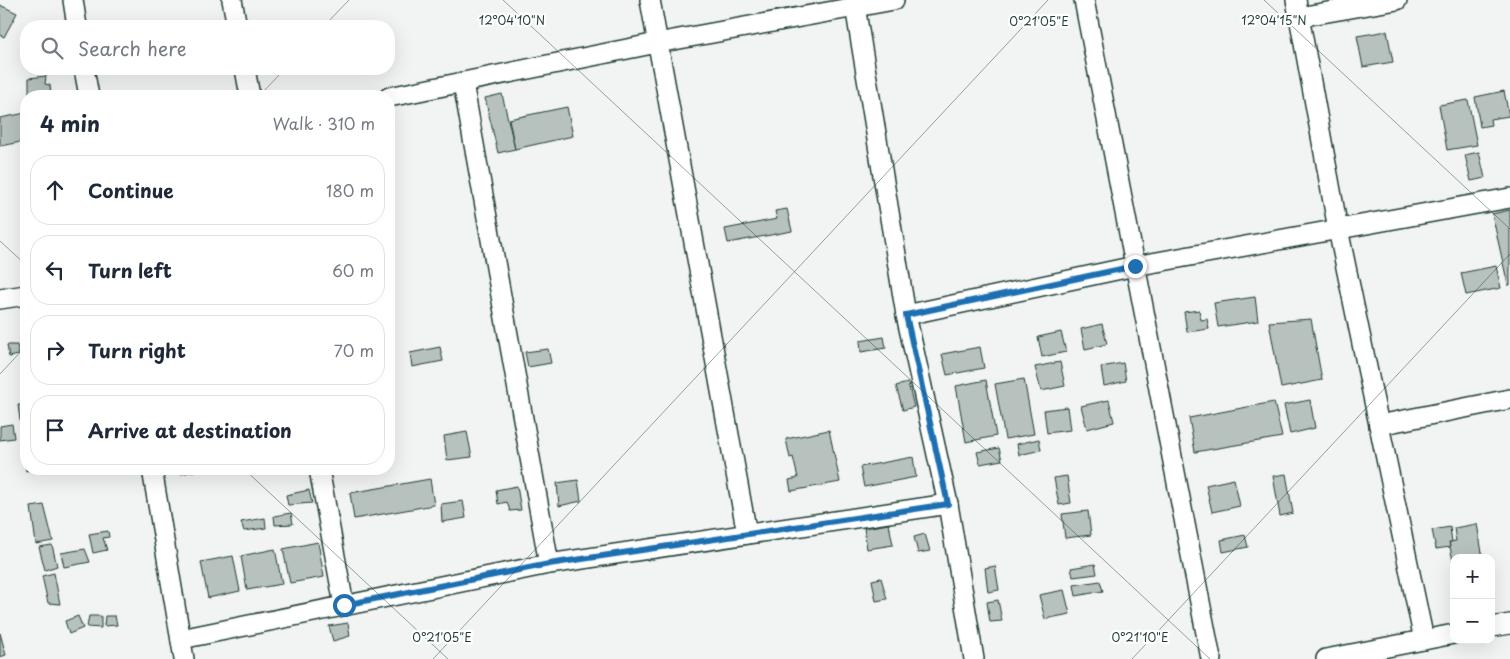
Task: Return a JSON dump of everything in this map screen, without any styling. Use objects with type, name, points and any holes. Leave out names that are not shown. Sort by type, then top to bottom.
[{"type":"street","points":[[73,0],[76,20]]},
{"type":"street","points":[[232,0],[236,20]]},
{"type":"street","points":[[650,0],[747,534]]},
{"type":"street","points":[[395,96],[657,43],[894,0]]},
{"type":"street","points":[[1084,0],[1211,659]]},
{"type":"street","points":[[1397,0],[1298,8],[1338,229],[1424,640]]},
{"type":"street","points":[[855,6],[906,315],[948,504],[974,659]]},
{"type":"street","points":[[85,75],[88,90]]},
{"type":"street","points":[[246,75],[249,90]]},
{"type":"street","points":[[463,83],[549,564]]},
{"type":"street","points":[[906,315],[1135,266],[1510,198]]},
{"type":"street","points":[[0,299],[20,295]]},
{"type":"street","points":[[1379,425],[1510,399]]},
{"type":"street","points":[[153,475],[184,659]]},
{"type":"street","points":[[320,475],[344,605]]},
{"type":"street","points":[[181,639],[549,564],[948,504]]},
{"type":"street","points":[[1495,626],[1510,624]]},
{"type":"street","points":[[1326,659],[1450,635]]},
{"type":"building","points":[[0,5],[17,13],[4,37],[0,35]]},
{"type":"building","points":[[1387,31],[1393,62],[1363,67],[1357,36]]},
{"type":"building","points":[[46,76],[45,84],[50,85],[50,90],[29,90],[29,78]]},
{"type":"building","points":[[1504,91],[1509,116],[1490,119],[1491,125],[1480,127],[1475,97]]},
{"type":"building","points":[[502,94],[515,149],[498,153],[485,98]]},
{"type":"building","points":[[1468,100],[1477,145],[1447,150],[1439,105]]},
{"type":"building","points":[[567,107],[573,136],[515,149],[509,119]]},
{"type":"building","points":[[20,114],[20,142],[0,146],[0,118]]},
{"type":"building","points":[[1479,152],[1485,178],[1471,181],[1465,155]]},
{"type":"building","points":[[787,209],[792,231],[728,243],[725,229],[777,219],[775,211]]},
{"type":"building","points":[[1510,210],[1510,285],[1508,285],[1492,214]]},
{"type":"building","points":[[1496,266],[1501,288],[1466,295],[1461,273]]},
{"type":"building","points":[[1255,297],[1258,321],[1218,327],[1214,303]]},
{"type":"building","points":[[1199,310],[1201,320],[1207,319],[1209,329],[1187,332],[1184,312]]},
{"type":"building","points":[[1311,319],[1322,380],[1281,388],[1269,322]]},
{"type":"building","points":[[1102,324],[1107,344],[1085,349],[1081,329]]},
{"type":"building","points":[[1061,332],[1066,352],[1042,357],[1038,337]]},
{"type":"building","points":[[884,337],[886,348],[861,352],[860,341]]},
{"type":"building","points":[[7,345],[17,345],[19,355],[9,357]]},
{"type":"building","points":[[440,347],[443,361],[412,367],[410,353]]},
{"type":"building","points":[[980,347],[984,368],[947,375],[942,354]]},
{"type":"building","points":[[548,349],[551,363],[528,367],[525,352]]},
{"type":"building","points":[[1060,362],[1065,386],[1041,391],[1035,367]]},
{"type":"building","points":[[1123,363],[1126,381],[1104,386],[1101,367]]},
{"type":"building","points":[[1024,379],[1034,434],[1005,439],[995,384]]},
{"type":"building","points":[[986,380],[996,436],[966,442],[956,386]]},
{"type":"building","points":[[908,383],[914,407],[903,410],[896,386]]},
{"type":"building","points":[[1109,400],[1114,422],[1087,429],[1081,406]]},
{"type":"building","points":[[1310,400],[1315,428],[1290,434],[1284,405]]},
{"type":"building","points":[[1274,402],[1282,437],[1195,452],[1189,418]]},
{"type":"building","points":[[1067,407],[1070,430],[1047,433],[1044,410]]},
{"type":"building","points":[[12,424],[14,438],[0,440],[0,426]]},
{"type":"building","points":[[829,430],[840,482],[791,491],[789,480],[798,478],[793,457],[790,458],[786,439]]},
{"type":"building","points":[[467,432],[472,457],[447,460],[444,436]]},
{"type":"building","points":[[1039,439],[1041,450],[1019,455],[1017,444]]},
{"type":"building","points":[[999,448],[1002,460],[980,464],[977,452]]},
{"type":"building","points":[[913,457],[916,477],[864,487],[860,467]]},
{"type":"building","points":[[1286,474],[1293,513],[1280,516],[1273,476]]},
{"type":"building","points":[[1067,476],[1071,503],[1059,505],[1054,478]]},
{"type":"building","points":[[430,479],[434,505],[354,519],[350,493]]},
{"type":"building","points":[[1234,479],[1240,506],[1212,512],[1206,485]]},
{"type":"building","points":[[578,480],[581,501],[559,506],[557,483]]},
{"type":"building","points":[[517,486],[521,510],[510,511],[507,502],[498,504],[496,490]]},
{"type":"building","points":[[309,490],[312,503],[288,505],[286,495]]},
{"type":"building","points":[[463,501],[466,518],[442,522],[441,504]]},
{"type":"building","points":[[44,505],[53,541],[36,544],[31,507]]},
{"type":"building","points":[[1088,511],[1091,535],[1065,538],[1062,514]]},
{"type":"building","points":[[291,513],[293,524],[275,525],[274,516]]},
{"type":"building","points":[[265,518],[266,528],[244,531],[241,522]]},
{"type":"building","points":[[889,524],[893,545],[867,549],[864,528]]},
{"type":"building","points":[[1477,524],[1482,554],[1452,554],[1449,542],[1456,541],[1454,528]]},
{"type":"building","points":[[1450,527],[1452,542],[1449,542],[1450,547],[1436,549],[1432,530]]},
{"type":"building","points":[[108,531],[109,537],[103,538],[107,550],[93,553],[89,534]]},
{"type":"building","points":[[925,534],[930,551],[918,553],[914,537]]},
{"type":"building","points":[[1245,535],[1248,547],[1223,552],[1221,540]]},
{"type":"building","points":[[318,542],[324,577],[290,583],[283,549]]},
{"type":"building","points":[[52,545],[57,566],[45,570],[39,547]]},
{"type":"building","points":[[85,549],[90,562],[64,567],[61,553]]},
{"type":"building","points":[[275,549],[282,584],[247,590],[241,556]]},
{"type":"building","points":[[233,556],[240,591],[208,598],[201,562]]},
{"type":"building","points":[[1095,564],[1097,574],[1073,577],[1071,568]]},
{"type":"building","points":[[995,566],[999,590],[988,592],[985,568]]},
{"type":"building","points":[[54,573],[60,604],[48,603],[42,576]]},
{"type":"building","points":[[881,578],[887,599],[876,601],[872,580]]},
{"type":"building","points":[[1100,581],[1103,591],[1076,596],[1074,585]]},
{"type":"building","points":[[1064,590],[1070,614],[1045,619],[1039,595]]},
{"type":"building","points":[[998,600],[1002,621],[990,622],[987,602]]},
{"type":"building","points":[[78,616],[83,628],[69,634],[65,621]]},
{"type":"building","points":[[89,616],[101,616],[101,628],[87,627]]},
{"type":"building","points":[[105,616],[115,616],[117,625],[104,626]]},
{"type":"building","points":[[348,623],[350,636],[333,641],[329,626]]},
{"type":"building","points":[[0,633],[6,655],[0,657]]},
{"type":"route","points":[[344,605],[549,564],[948,504],[906,315],[1135,266]]}]
